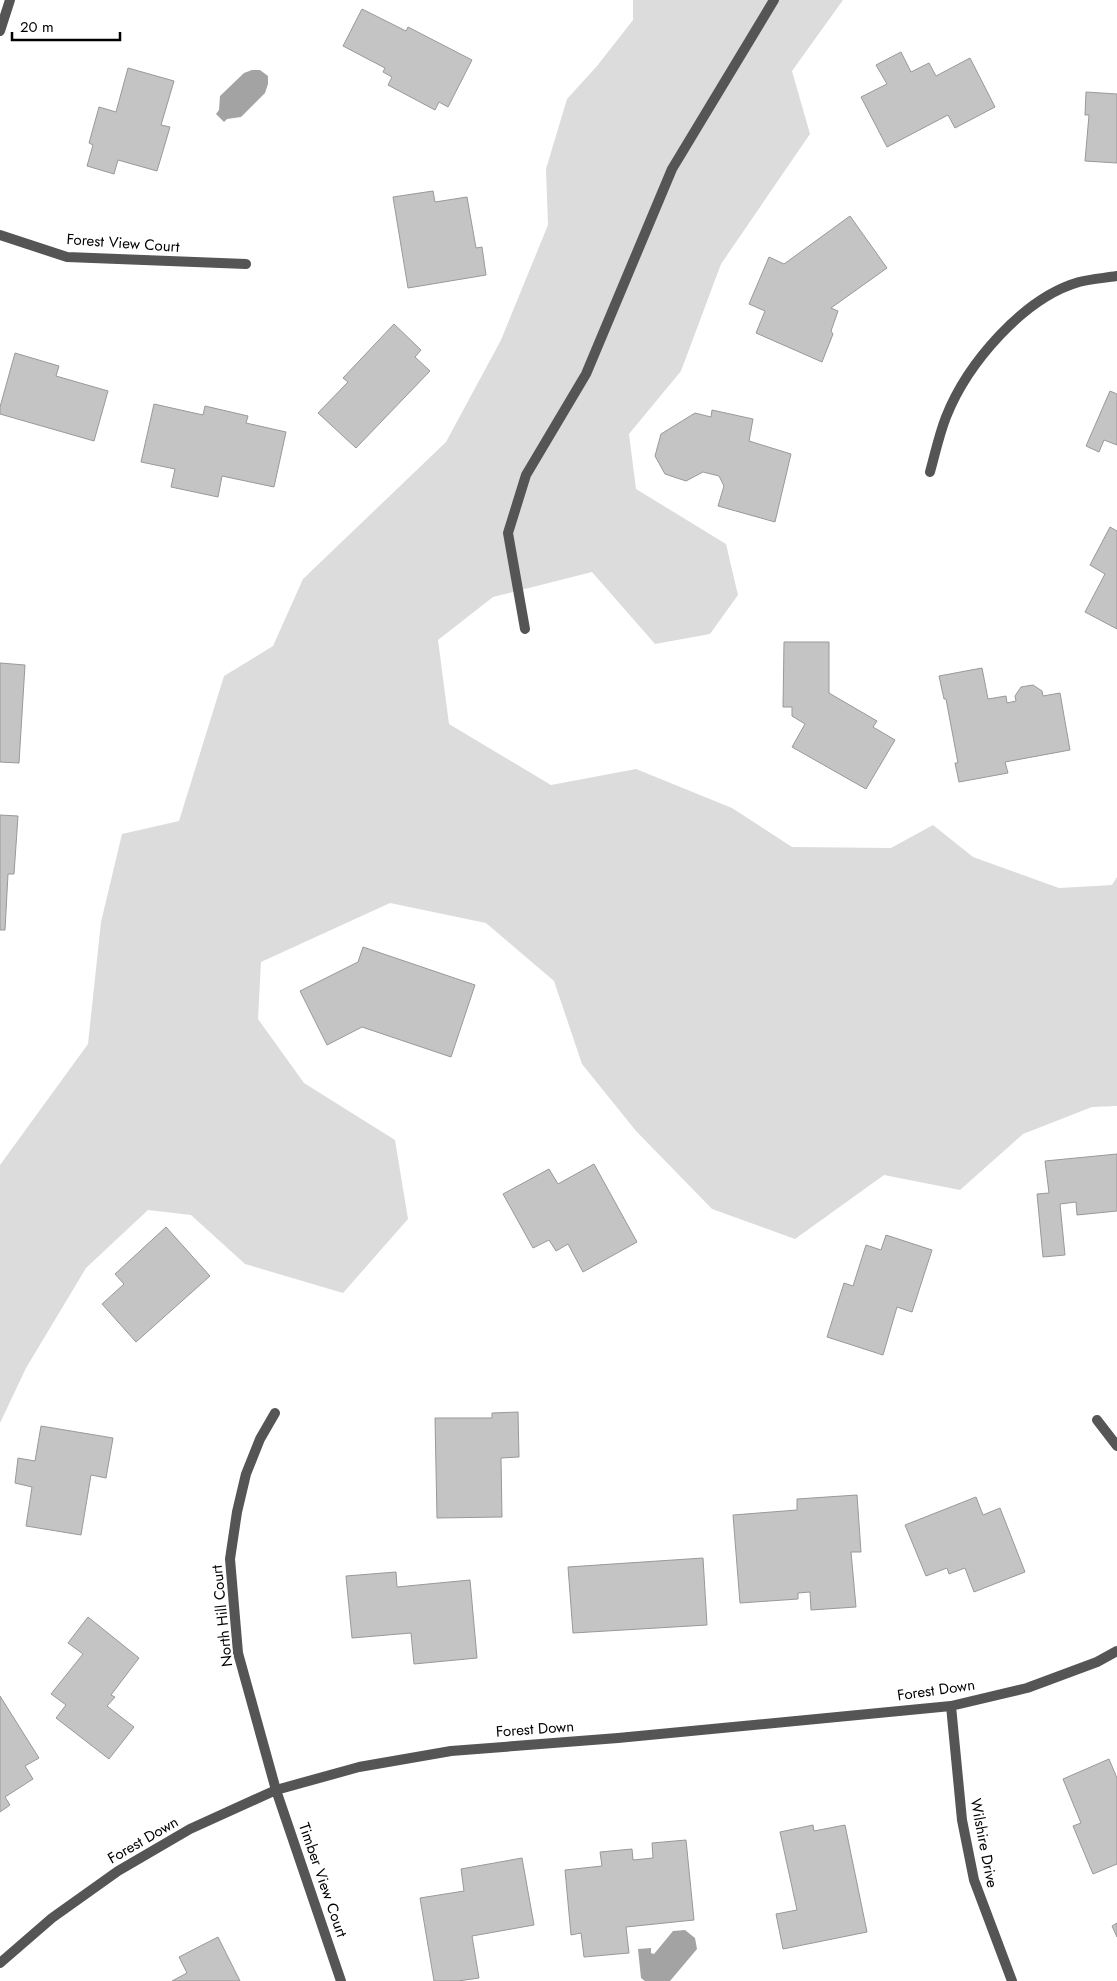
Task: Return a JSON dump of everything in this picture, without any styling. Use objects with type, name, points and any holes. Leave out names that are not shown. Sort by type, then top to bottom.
[{"type":"street","points":[[0,31],[10,0]]},
{"type":"street","points":[[525,629],[508,533],[526,475],[586,374],[672,169],[774,0]]},
{"type":"street","name":"Forest View Court","points":[[0,236],[67,257],[246,264]]},
{"type":"street","points":[[930,472],[946,417],[970,372],[999,335],[1044,297],[1079,282],[1117,276]]},
{"type":"street","name":"North Hill Court","points":[[275,1413],[260,1438],[246,1474],[237,1512],[230,1559],[238,1653],[276,1790]]},
{"type":"street","points":[[1096,1420],[1117,1446]]},
{"type":"street","name":"Forest Down","points":[[0,1963],[52,1918],[118,1871],[190,1829],[276,1790],[359,1767],[451,1751],[618,1738],[951,1706],[1027,1688],[1097,1662],[1117,1652]]},
{"type":"street","name":"Wilshire Drive","points":[[951,1706],[962,1820],[974,1880],[1012,1981]]},
{"type":"street","name":"Timber View Court","points":[[276,1790],[342,1981]]},
{"type":"shaded area","points":[[633,0],[843,0],[792,71],[810,134],[721,264],[681,371],[629,434],[636,489],[726,544],[738,595],[710,634],[655,644],[592,572],[493,597],[438,640],[449,724],[551,785],[636,769],[732,808],[792,847],[891,848],[933,825],[973,857],[1059,888],[1112,885],[1117,877],[1117,1106],[1092,1107],[1023,1134],[960,1190],[884,1175],[795,1239],[712,1209],[636,1131],[582,1064],[554,981],[486,923],[390,903],[261,962],[258,1019],[304,1083],[395,1140],[408,1219],[343,1293],[245,1264],[191,1215],[148,1210],[86,1268],[26,1368],[0,1423],[0,1165],[88,1044],[101,922],[122,834],[179,821],[224,676],[273,646],[303,579],[446,442],[501,340],[548,225],[546,169],[567,99],[597,66],[633,20]]},
{"type":"shaded area","points":[[260,70],[268,76],[265,93],[241,117],[227,119],[224,122],[216,114],[219,110],[220,96],[244,73]]},
{"type":"shaded area","points":[[685,1930],[695,1938],[697,1949],[670,1981],[645,1981],[641,1978],[638,1949],[651,1948],[651,1953],[654,1954],[673,1931]]},
{"type":"building","points":[[362,9],[406,31],[408,27],[472,60],[448,107],[439,102],[435,110],[388,85],[392,77],[383,72],[385,68],[343,46]]},
{"type":"building","points":[[901,52],[911,72],[929,63],[936,76],[970,58],[995,107],[955,128],[948,115],[887,147],[861,97],[887,84],[876,65]]},
{"type":"building","points":[[128,68],[174,81],[161,125],[170,127],[157,171],[118,160],[114,174],[87,166],[93,145],[89,143],[99,107],[116,112]]},
{"type":"building","points":[[1086,92],[1117,94],[1117,163],[1085,161],[1089,115],[1085,115]]},
{"type":"building","points":[[433,191],[435,202],[467,197],[476,248],[482,247],[486,275],[408,288],[393,197]]},
{"type":"building","points":[[850,216],[887,268],[831,308],[838,311],[831,331],[833,334],[822,362],[756,333],[765,311],[749,304],[769,257],[784,264]]},
{"type":"building","points":[[394,324],[421,350],[415,357],[430,371],[356,448],[318,413],[348,382],[343,378]]},
{"type":"building","points":[[15,353],[59,366],[56,376],[108,391],[94,441],[0,414],[0,407]]},
{"type":"building","points":[[1110,391],[1117,394],[1117,445],[1104,440],[1099,452],[1086,446]]},
{"type":"building","points":[[154,404],[203,415],[205,406],[248,416],[246,423],[286,432],[274,487],[222,476],[218,497],[171,487],[175,469],[141,462]]},
{"type":"building","points":[[712,410],[753,419],[749,441],[791,454],[775,522],[718,506],[724,486],[719,476],[703,472],[686,481],[665,474],[655,456],[661,434],[695,413],[711,417]]},
{"type":"building","points":[[1110,527],[1117,531],[1117,629],[1085,612],[1105,574],[1090,565]]},
{"type":"building","points":[[784,642],[829,642],[829,693],[877,721],[873,727],[895,740],[866,789],[792,747],[805,724],[792,716],[792,707],[783,707]]},
{"type":"building","points":[[0,663],[25,665],[19,763],[0,762]]},
{"type":"building","points":[[982,668],[988,699],[1006,696],[1007,703],[1016,701],[1015,696],[1021,687],[1033,685],[1042,691],[1043,696],[1060,693],[1070,750],[1005,762],[1008,773],[959,782],[955,763],[958,763],[946,699],[944,699],[939,676]]},
{"type":"building","points":[[0,815],[18,816],[14,874],[8,874],[5,930],[0,930]]},
{"type":"building","points":[[363,947],[475,985],[451,1057],[362,1027],[327,1045],[300,991],[358,962]]},
{"type":"building","points":[[1117,1154],[1117,1211],[1077,1215],[1076,1202],[1060,1204],[1065,1255],[1043,1257],[1037,1194],[1049,1193],[1045,1161]]},
{"type":"building","points":[[594,1164],[637,1242],[583,1272],[568,1244],[556,1251],[549,1240],[533,1248],[503,1194],[549,1169],[558,1184]]},
{"type":"building","points":[[166,1227],[210,1276],[136,1342],[102,1304],[124,1284],[115,1274]]},
{"type":"building","points":[[886,1235],[932,1250],[912,1312],[897,1307],[883,1355],[827,1337],[844,1283],[853,1286],[866,1245],[881,1250]]},
{"type":"building","points":[[518,1412],[519,1457],[501,1458],[502,1517],[437,1518],[435,1418],[492,1418],[492,1413]]},
{"type":"building","points":[[41,1426],[113,1438],[106,1478],[91,1475],[81,1535],[26,1526],[32,1487],[15,1483],[18,1458],[35,1461]]},
{"type":"building","points":[[857,1495],[861,1552],[851,1552],[856,1607],[811,1610],[810,1592],[798,1593],[798,1599],[740,1603],[733,1515],[797,1510],[797,1499]]},
{"type":"building","points":[[976,1497],[983,1515],[1000,1508],[1025,1572],[974,1592],[965,1568],[949,1574],[947,1568],[926,1576],[905,1525]]},
{"type":"building","points":[[703,1558],[707,1625],[573,1633],[568,1567]]},
{"type":"building","points":[[396,1572],[397,1587],[470,1580],[477,1658],[414,1664],[411,1633],[352,1638],[346,1576]]},
{"type":"building","points":[[88,1617],[139,1658],[111,1695],[115,1697],[107,1706],[134,1727],[109,1759],[56,1718],[66,1705],[51,1694],[83,1654],[68,1643]]},
{"type":"building","points":[[0,1696],[39,1758],[25,1766],[33,1779],[5,1797],[10,1805],[0,1812]]},
{"type":"building","points":[[1109,1759],[1117,1778],[1117,1864],[1093,1874],[1073,1826],[1081,1823],[1063,1779]]},
{"type":"building","points":[[813,1825],[814,1831],[845,1825],[867,1932],[783,1949],[776,1914],[797,1910],[780,1832]]},
{"type":"building","points":[[686,1840],[694,1920],[626,1927],[629,1953],[584,1957],[581,1933],[571,1935],[565,1870],[602,1866],[600,1852],[632,1849],[633,1860],[653,1858],[652,1843]]},
{"type":"building","points":[[522,1858],[534,1925],[472,1936],[479,1978],[458,1981],[434,1981],[420,1898],[464,1891],[461,1869]]},
{"type":"building","points":[[1117,1923],[1117,1937],[1112,1926]]},
{"type":"building","points":[[218,1937],[240,1981],[172,1981],[187,1973],[179,1957]]}]
